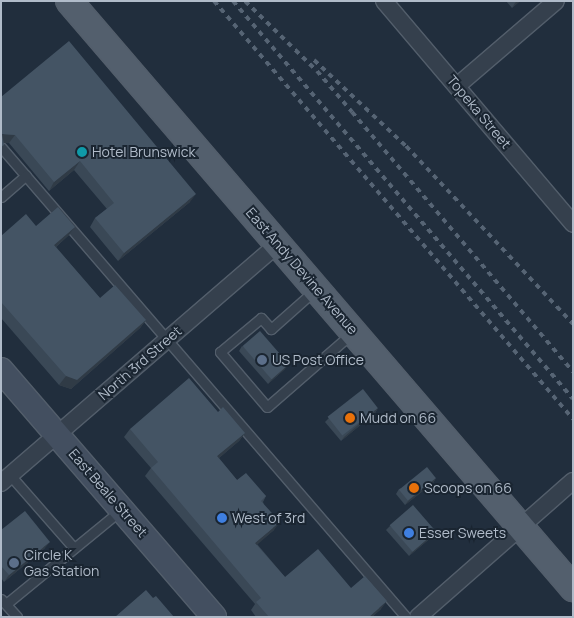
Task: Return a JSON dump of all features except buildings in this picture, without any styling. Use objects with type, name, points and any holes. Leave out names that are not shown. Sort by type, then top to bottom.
[{"type":"main road","name":"East Andy Devine Avenue","points":[[69,1],[279,243],[573,588]]},
{"type":"main road","name":"East Beale Street","points":[[1,370],[214,617]]},
{"type":"street","name":"Topeka Street","points":[[384,1],[573,224]]},
{"type":"street","points":[[457,86],[556,1]]},
{"type":"street","name":"North 3rd Street","points":[[6,479],[279,243]]},
{"type":"street","points":[[418,617],[573,481]]},
{"type":"lane","points":[[1,147],[169,338],[406,617]]},
{"type":"lane","points":[[1,196],[26,175]]},
{"type":"lane","points":[[317,288],[271,329],[261,318],[220,352],[267,407],[354,331]]},
{"type":"lane","points":[[6,479],[74,548]]},
{"type":"lane","points":[[17,617],[3,601],[122,510]]},
{"type":"railway","points":[[214,1],[573,419]]},
{"type":"railway","points":[[233,1],[573,399]]},
{"type":"railway","points":[[245,1],[317,71],[573,372]]},
{"type":"railway","points":[[314,60],[406,146],[573,324]]},
{"type":"place","name":"Hotel Brunswick","points":[[82,152]]},
{"type":"place","name":"US Post Office","points":[[262,360]]},
{"type":"place","name":"Mudd on 66","points":[[350,418]]},
{"type":"place","name":"Scoops on 66","points":[[414,488]]},
{"type":"place","name":"West of 3rd","points":[[222,518]]},
{"type":"place","name":"Esser Sweets","points":[[409,533]]},
{"type":"place","name":"Circle K Gas Station","points":[[14,563]]}]
